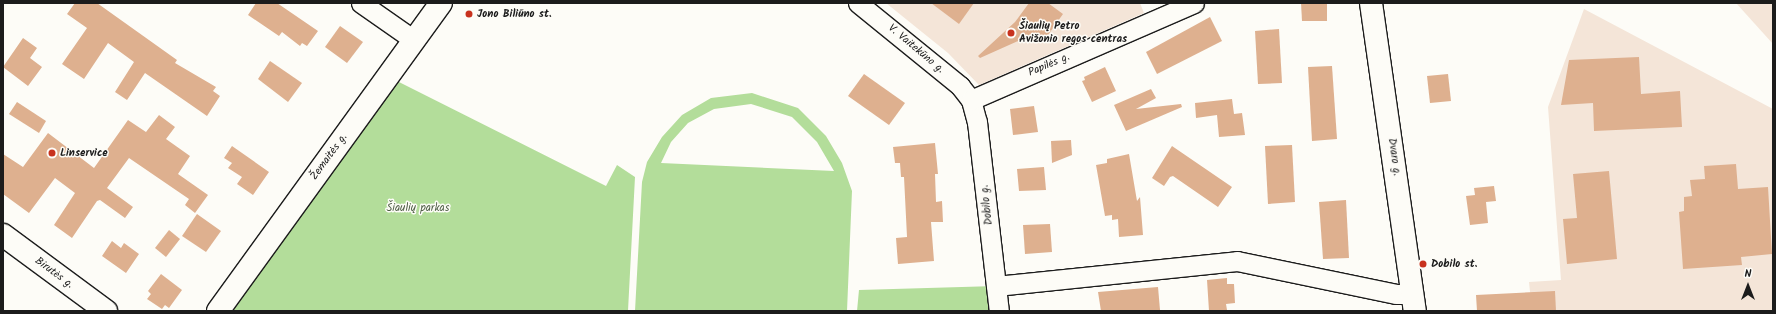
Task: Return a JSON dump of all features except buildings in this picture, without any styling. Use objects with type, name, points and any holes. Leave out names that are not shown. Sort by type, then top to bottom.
[{"type":"main road","name":"Žemaitės g.","points":[[218,311],[441,3]]},
{"type":"main road","name":"Dvaro g.","points":[[1371,3],[1414,302]]},
{"type":"main road","name":"Birutės g.","points":[[3,235],[106,311]]},
{"type":"street","points":[[361,3],[414,40]]},
{"type":"street","name":"V. Vaitekūno g.","points":[[858,3],[960,86],[971,100]]},
{"type":"street","name":"Papilės g.","points":[[971,100],[1194,3]]},
{"type":"street","name":"Dobilo g.","points":[[971,100],[978,122],[999,311]]},
{"type":"street","points":[[996,286],[1237,261],[1396,294],[1414,302]]},
{"type":"shaded area","name":"Šiaulių Petro Avižonio regos centras","points":[[886,3],[1140,3],[1144,13],[979,85],[948,53]]},
{"type":"shaded area","points":[[1736,3],[1773,3],[1773,44]]},
{"type":"shaded area","points":[[1584,9],[1773,109],[1773,311],[1532,311],[1529,282],[1561,280],[1548,107]]},
{"type":"green space","name":"Šiaulių parkas","points":[[387,76],[606,186],[617,165],[635,177],[628,311],[218,311]]},
{"type":"green space","points":[[752,93],[798,108],[826,136],[842,163],[852,191],[847,311],[635,311],[642,182],[647,162],[662,137],[682,115],[711,98]],"holes":[[[751,104],[792,117],[817,142],[834,171],[661,163],[671,142],[688,123],[714,109]]]},
{"type":"green space","points":[[996,286],[999,311],[857,311],[859,290]]},
{"type":"place","name":"Jono Biliūno st.","points":[[469,14]]},
{"type":"place","name":"Šiaulių Petro Avižonio regos centras","points":[[1011,33]]},
{"type":"place","name":"Linservice","points":[[52,153]]},
{"type":"place","name":"Dobilo st.","points":[[1423,264]]}]
